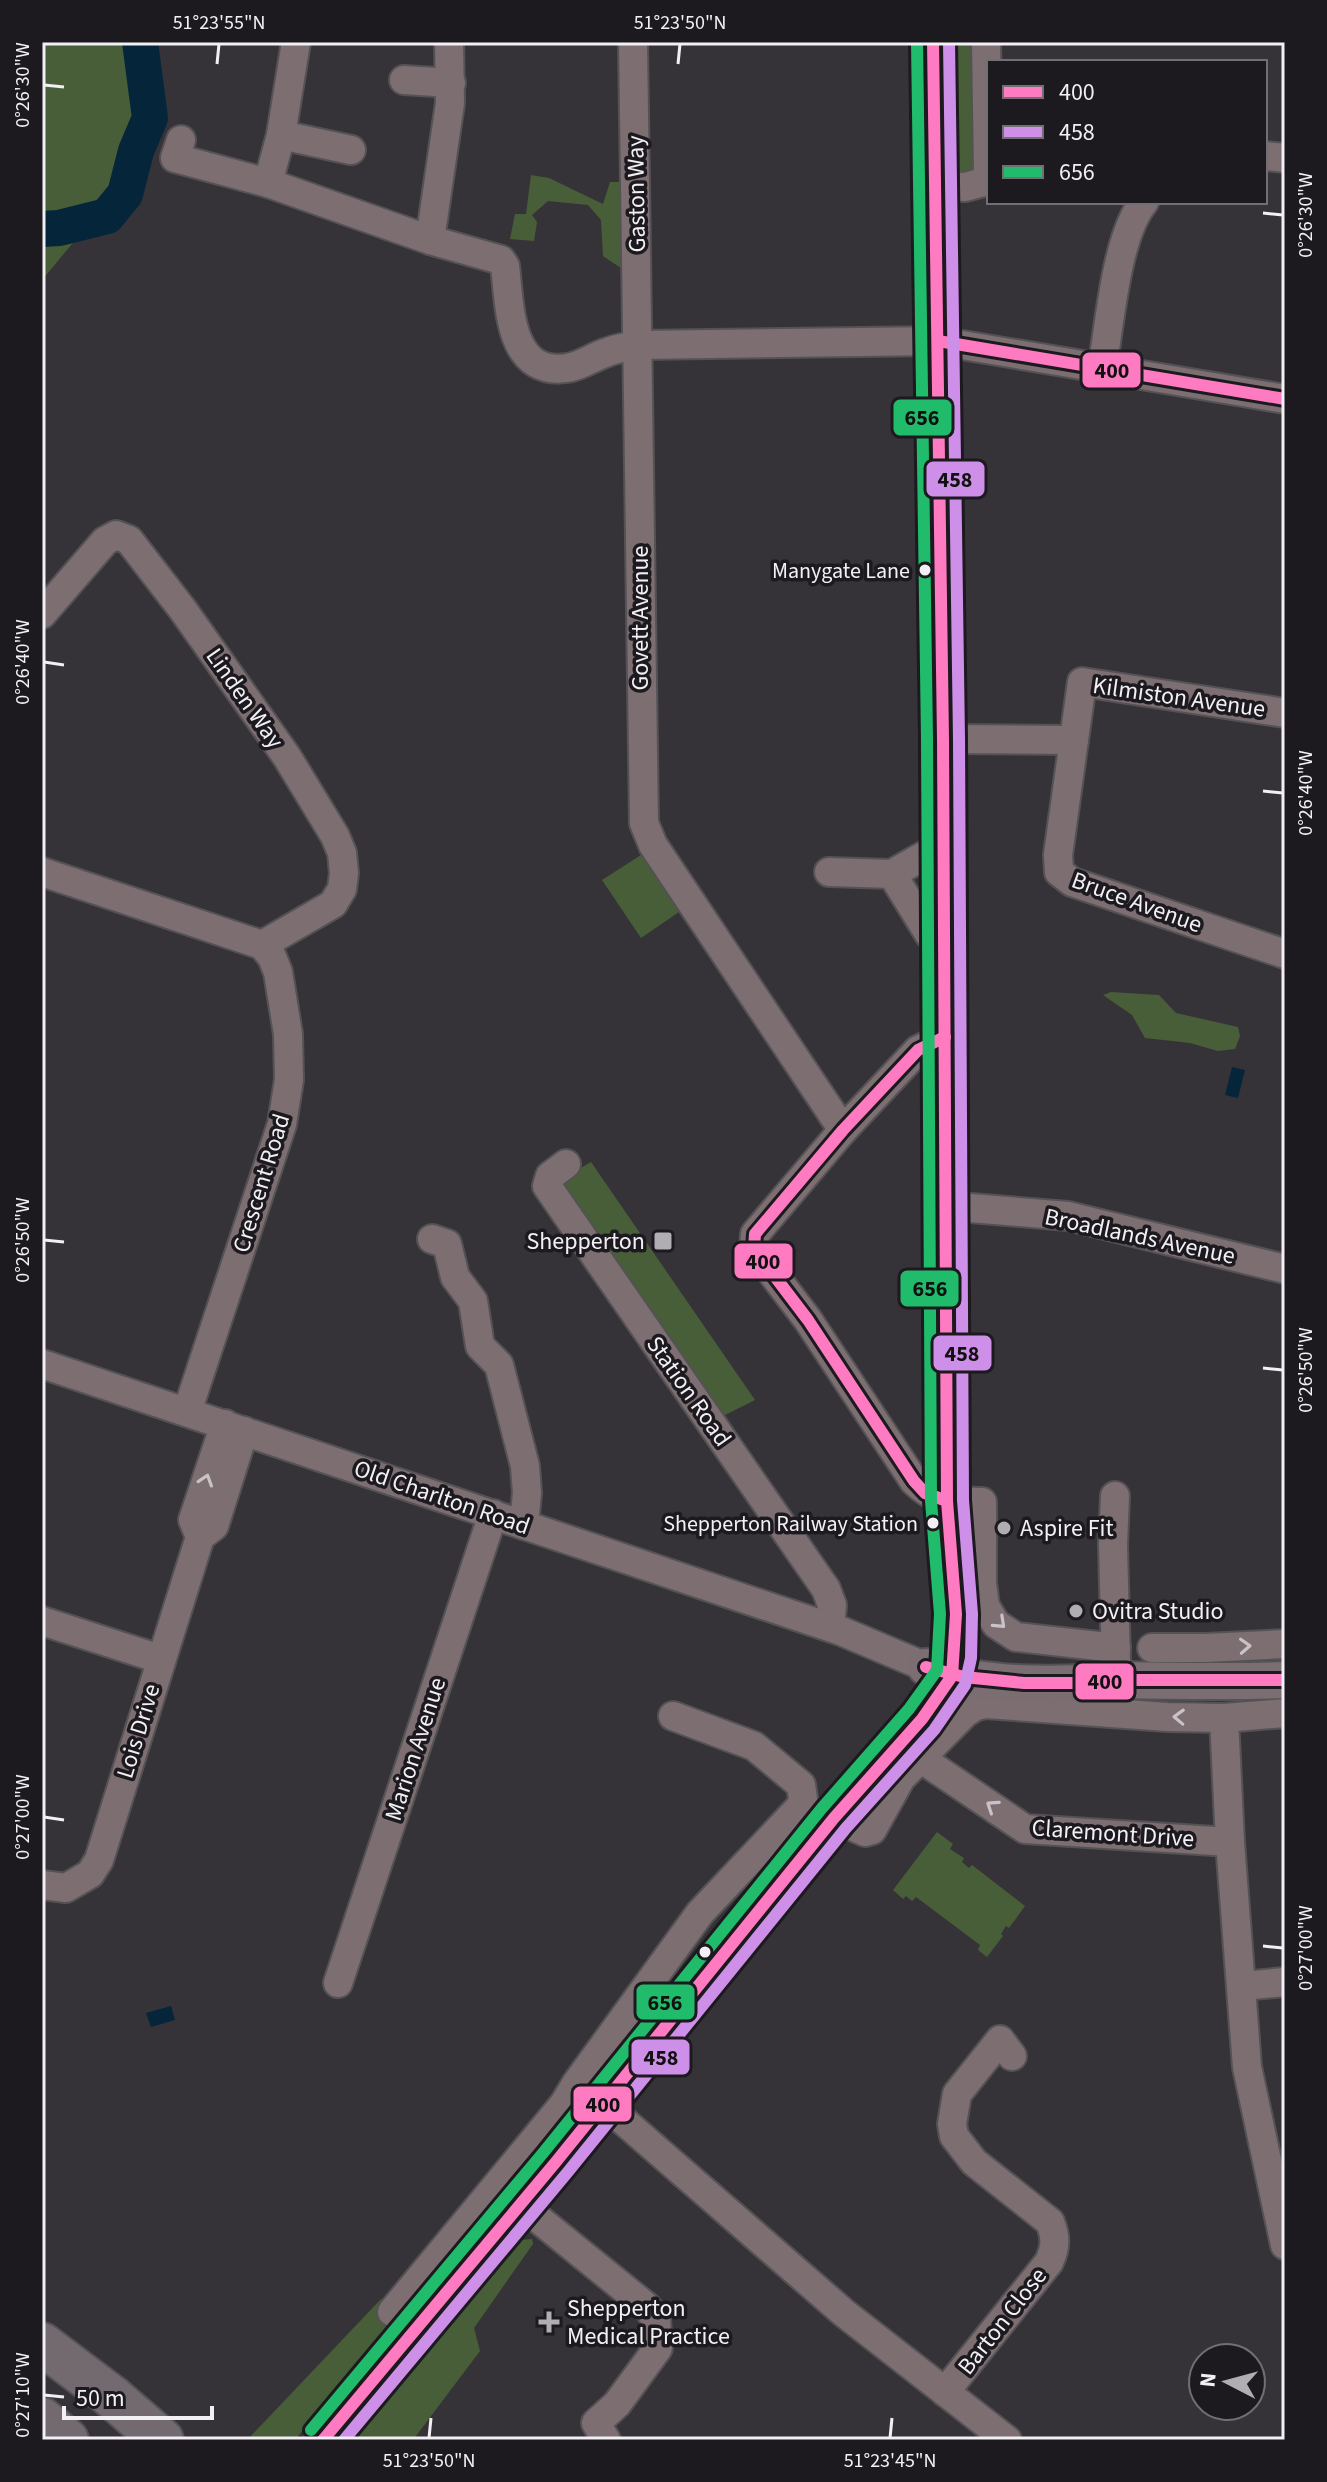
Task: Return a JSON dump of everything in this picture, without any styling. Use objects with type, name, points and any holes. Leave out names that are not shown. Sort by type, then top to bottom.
[{"type":"highway","points":[[42,2344],[111,2396],[162,2440]]},
{"type":"highway","points":[[42,2419],[67,2440]]},
{"type":"main road","points":[[323,2440],[555,2163],[879,1765],[941,1662],[956,1614],[947,1501],[945,939],[933,42]]},
{"type":"main road","points":[[941,1662],[1206,1665],[1285,1680]]},
{"type":"street","points":[[268,183],[281,135],[296,42]]},
{"type":"street","points":[[430,240],[451,83],[449,42]]},
{"type":"street","name":"Gaston Way","points":[[633,42],[638,345]]},
{"type":"street","points":[[986,42],[987,106]]},
{"type":"street","points":[[404,80],[451,83]]},
{"type":"street","points":[[281,135],[351,150]]},
{"type":"street","points":[[181,140],[175,158],[268,183],[430,240],[501,260],[505,266],[516,338],[527,357],[539,364],[567,368],[609,351],[638,345],[938,341],[1285,399]]},
{"type":"street","points":[[934,186],[976,185],[984,182],[987,174]]},
{"type":"street","points":[[1102,369],[1123,244],[1142,204]]},
{"type":"street","name":"Govett Avenue","points":[[638,345],[644,823],[653,845],[843,1130]]},
{"type":"street","name":"Linden Way","points":[[42,614],[105,541],[116,535],[129,540],[183,610],[287,757],[335,836],[342,853],[342,889],[333,904],[262,945]]},
{"type":"street","name":"Kilmiston Avenue","points":[[1074,740],[1082,682],[1285,713]]},
{"type":"street","points":[[943,739],[1074,740]]},
{"type":"street","name":"Bruce Avenue","points":[[1074,740],[1058,855],[1059,872],[1072,882],[1285,954]]},
{"type":"street","points":[[829,872],[892,874],[943,845]]},
{"type":"street","points":[[42,872],[262,945]]},
{"type":"street","points":[[892,874],[929,934],[945,939]]},
{"type":"street","name":"Crescent Road","points":[[187,1412],[285,1109],[289,1080],[288,1034],[278,972],[272,957],[262,945]]},
{"type":"street","points":[[945,1037],[918,1050],[843,1130],[755,1234],[754,1249],[808,1320],[914,1481],[925,1493],[947,1501],[982,1502],[982,1583],[985,1606],[996,1624],[1016,1637],[1116,1664],[1115,1496]]},
{"type":"street","name":"Station Road","points":[[566,1164],[550,1176],[547,1186],[826,1589],[836,1629]]},
{"type":"street","name":"Broadlands Avenue","points":[[946,1206],[1068,1216],[1285,1269]]},
{"type":"street","points":[[432,1239],[447,1244],[455,1277],[473,1301],[480,1346],[499,1365],[525,1466],[527,1493],[524,1525]]},
{"type":"street","name":"Old Charlton Road","points":[[42,1364],[941,1662]]},
{"type":"street","name":"Lois Drive","points":[[42,1885],[66,1888],[90,1874],[99,1860],[200,1537],[193,1520],[234,1427]]},
{"type":"street","name":"Marion Avenue","points":[[338,1983],[493,1514]]},
{"type":"street","points":[[42,1621],[160,1659]]},
{"type":"street","points":[[1152,1648],[1206,1665],[1285,1644]]},
{"type":"street","points":[[673,1716],[754,1746],[801,1785],[801,1806],[828,1824],[872,1830],[901,1778],[965,1713],[976,1706],[986,1704],[1167,1717],[1224,1718],[1285,1713]]},
{"type":"street","points":[[1224,1718],[1247,2067],[1285,2245]]},
{"type":"street","name":"Claremont Drive","points":[[920,1758],[1025,1829],[1230,1842]]},
{"type":"street","points":[[392,2312],[564,2104],[700,1913],[828,1824]]},
{"type":"street","points":[[700,1913],[734,1942]]},
{"type":"street","points":[[1242,1986],[1285,1982]]},
{"type":"street","name":"Barton Close","points":[[945,2392],[1049,2262],[1055,2249],[1055,2235],[1050,2222],[974,2162],[954,2136],[952,2124],[957,2094],[1000,2040],[1012,2056]]},
{"type":"street","points":[[603,2103],[844,2313],[1007,2440]]},
{"type":"street","points":[[520,2204],[647,2307],[656,2319],[658,2348],[617,2404],[602,2434]]},
{"type":"green space","points":[[42,42],[140,42],[150,118],[146,155],[42,280]]},
{"type":"green space","points":[[943,42],[979,42],[974,170],[959,175],[946,167]]},
{"type":"green space","points":[[531,175],[549,178],[603,204],[610,182],[625,182],[621,268],[603,256],[601,220],[588,205],[548,201],[532,215],[537,222],[534,241],[510,239],[515,214],[526,214]]},
{"type":"green space","points":[[641,855],[679,912],[641,938],[602,880]]},
{"type":"green space","points":[[1111,992],[1159,995],[1176,1013],[1238,1027],[1240,1036],[1235,1049],[1218,1051],[1190,1043],[1145,1038],[1132,1015],[1103,995]]},
{"type":"green space","points":[[591,1162],[755,1400],[721,1417],[562,1190],[562,1179]]},
{"type":"green space","points":[[937,1832],[953,1844],[950,1849],[964,1858],[962,1862],[969,1868],[972,1865],[1025,1906],[1009,1928],[1006,1926],[1001,1934],[1003,1936],[987,1957],[978,1950],[980,1945],[916,1897],[912,1901],[906,1896],[903,1899],[893,1890]]},
{"type":"green space","points":[[532,2239],[533,2244],[474,2328],[480,2351],[413,2440],[338,2440],[510,2241]]},
{"type":"green space","points":[[381,2299],[389,2306],[391,2323],[295,2440],[247,2440]]},
{"type":"water","points":[[1232,1067],[1245,1070],[1238,1098],[1225,1095]]},
{"type":"water","points":[[171,2006],[175,2020],[151,2027],[146,2013]]},
{"type":"waterway","points":[[42,229],[107,216],[125,194],[136,151],[150,118],[140,42]]},
{"type":"transit line","name":"656","points":[[311,2430],[543,2153],[822,1808],[909,1709],[937,1670],[940,1614],[931,1501],[927,739],[917,42]]},
{"type":"transit line","name":"400","points":[[323,2440],[555,2163],[834,1818],[922,1719],[952,1676],[956,1614],[947,1501],[943,739],[933,42]]},
{"type":"transit line","name":"458","points":[[344,2440],[567,2173],[846,1828],[934,1730],[965,1685],[971,1658],[972,1614],[963,1500],[959,739],[949,42]]},
{"type":"transit line","name":"400","points":[[938,341],[1285,399]]},
{"type":"transit line","name":"400","points":[[945,1037],[918,1050],[843,1130],[755,1234],[754,1249],[808,1320],[914,1481],[925,1493],[947,1501]]},
{"type":"transit line","name":"400","points":[[926,1667],[964,1677],[1024,1683],[1285,1680]]},
{"type":"place","name":"Manygate Lane","points":[[925,570]]},
{"type":"place","name":"Shepperton","points":[[663,1241]]},
{"type":"place","name":"Shepperton Railway Station","points":[[933,1523]]},
{"type":"place","name":"Aspire Fit","points":[[1004,1528]]},
{"type":"place","name":"Ovitra Studio","points":[[1076,1611]]},
{"type":"place","name":"Shepperton Medical Practice","points":[[549,2322]]}]
